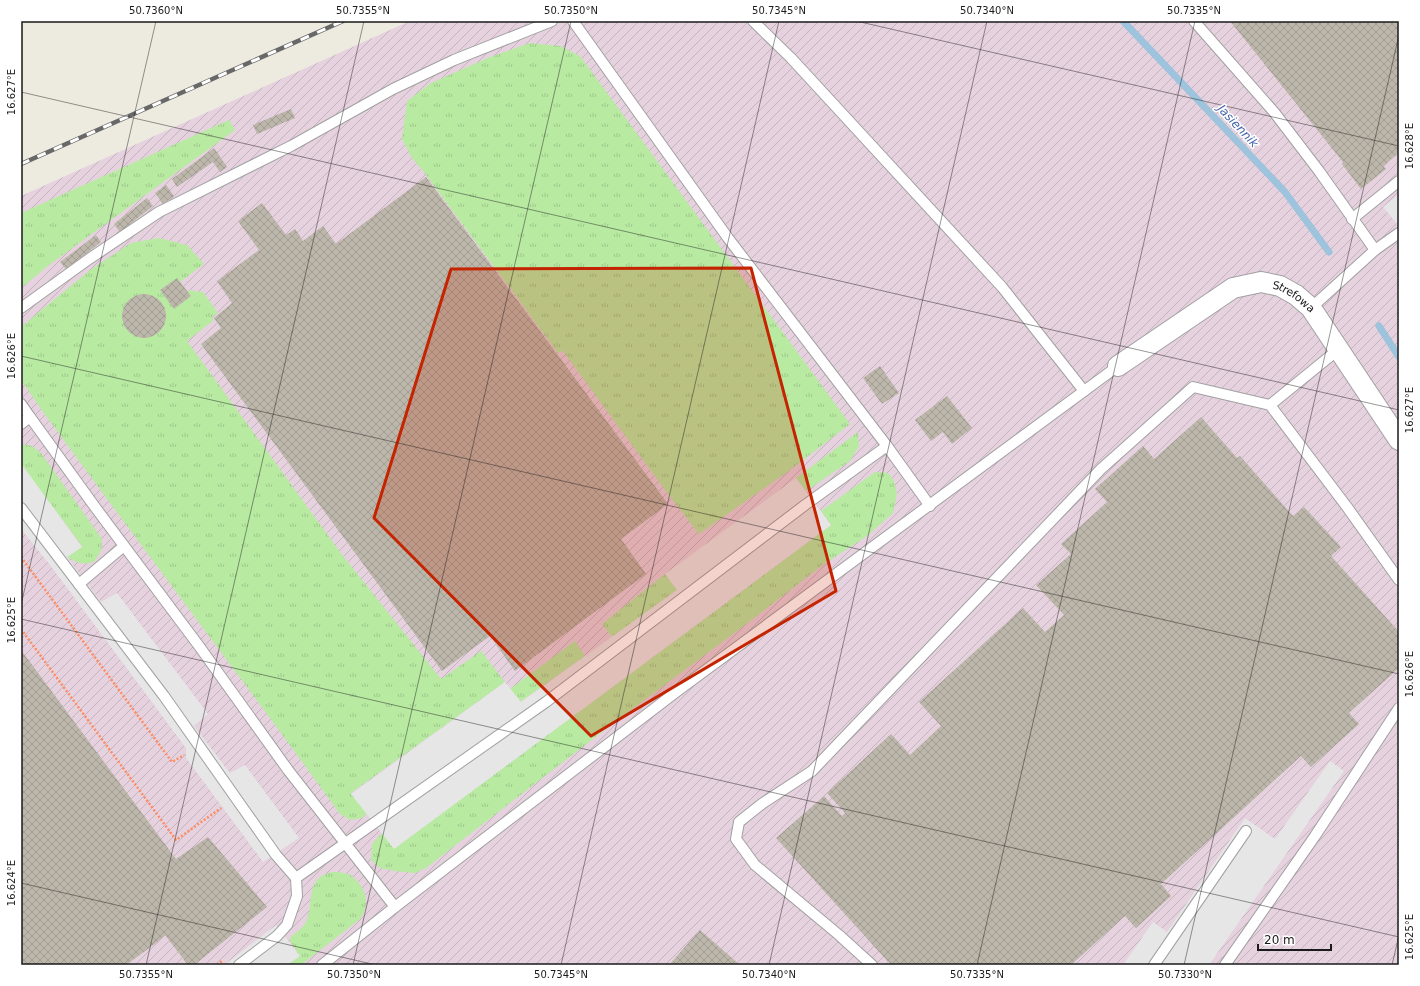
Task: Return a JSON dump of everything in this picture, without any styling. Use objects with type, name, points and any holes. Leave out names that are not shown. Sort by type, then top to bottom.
[{"type":"street","name":"Strefowa","points":[[1118,366],[1233,288],[1261,282],[1280,286],[1296,295],[1311,308],[1399,440]]},
{"type":"lane","points":[[21,308],[89,259],[159,212],[291,146],[393,89],[454,60],[552,21]]},
{"type":"lane","points":[[573,21],[728,238],[887,446],[930,506]]},
{"type":"lane","points":[[753,21],[791,58],[1002,287],[1084,391]]},
{"type":"lane","points":[[1194,21],[1274,112],[1375,250]]},
{"type":"lane","points":[[1352,218],[1399,181]]},
{"type":"lane","points":[[1311,308],[1375,250],[1399,233]]},
{"type":"lane","points":[[1270,406],[1339,349]]},
{"type":"lane","points":[[322,965],[395,907],[676,692],[1118,366]]},
{"type":"lane","points":[[872,965],[839,935],[754,865],[736,839],[739,822],[812,771],[1101,470],[1193,387],[1270,406],[1347,507],[1399,580]]},
{"type":"lane","points":[[21,404],[288,770],[395,907]]},
{"type":"lane","points":[[21,424],[30,417]]},
{"type":"lane","points":[[296,878],[546,702],[805,505],[887,446]]},
{"type":"lane","points":[[21,508],[164,696],[276,855],[296,878],[297,896],[288,925],[277,936],[239,965]]},
{"type":"lane","points":[[79,584],[124,546]]},
{"type":"lane","points":[[1225,965],[1315,836],[1399,708]]},
{"type":"lane","points":[[1154,965],[1246,831]]},
{"type":"path","points":[[21,558],[172,762],[187,753]]},
{"type":"path","points":[[21,629],[176,840],[225,805]]},
{"type":"path","points":[[217,965],[223,961]]},
{"type":"highlighted area","points":[[751,268],[836,591],[591,736],[374,518],[451,269]]},
{"type":"shaded area","points":[[410,21],[1399,21],[1399,965],[21,965],[21,196]]},
{"type":"shaded area","points":[[1399,194],[1399,225],[1398,225],[1383,207]]},
{"type":"shaded area","points":[[23,466],[82,547],[67,557],[101,602],[117,593],[208,714],[194,726],[230,773],[245,765],[299,838],[263,862],[186,758],[186,748],[50,565],[21,529],[21,467]]},
{"type":"shaded area","points":[[796,478],[831,525],[394,849],[351,794],[505,682],[521,702],[677,590],[665,574]]},
{"type":"shaded area","points":[[1330,761],[1344,771],[1209,965],[1123,965],[1153,922],[1167,932],[1245,818],[1275,839]]},
{"type":"shaded area","points":[[276,925],[300,956],[287,965],[260,965],[258,963],[255,965],[224,965]]},
{"type":"green space","points":[[530,43],[560,46],[580,56],[850,424],[790,470],[699,534],[563,351],[558,353],[412,158],[402,139],[407,101],[431,83],[490,57]]},
{"type":"green space","points":[[229,120],[235,130],[49,265],[21,288],[21,213]]},
{"type":"green space","points":[[159,238],[187,245],[204,264],[180,282],[186,290],[203,292],[218,313],[212,317],[214,320],[187,341],[343,556],[441,679],[481,651],[505,682],[351,793],[367,814],[362,818],[350,820],[340,814],[21,380],[21,327],[90,270],[131,243]]},
{"type":"green space","points":[[858,432],[859,446],[850,461],[806,491],[796,478]]},
{"type":"green space","points":[[21,444],[32,446],[41,453],[102,539],[101,551],[94,562],[80,563],[67,557],[82,546],[22,466],[21,467]]},
{"type":"green space","points":[[875,472],[888,473],[894,481],[897,494],[893,513],[867,536],[824,564],[611,725],[426,868],[415,873],[395,871],[380,868],[371,860],[372,844],[382,833],[395,848],[831,525],[821,511]]},
{"type":"green space","points":[[665,574],[677,590],[612,637],[602,624]]},
{"type":"green space","points":[[575,641],[585,656],[520,702],[510,689]]},
{"type":"green space","points":[[331,872],[348,874],[361,886],[366,897],[363,914],[360,919],[301,965],[287,965],[300,956],[290,941],[290,938],[306,922],[314,886],[317,880]]},
{"type":"building","points":[[1230,21],[1399,21],[1399,153],[1383,166],[1386,169],[1361,189],[1342,164],[1343,162]]},
{"type":"building","points":[[291,109],[295,118],[257,134],[253,125]]},
{"type":"building","points":[[214,148],[227,167],[220,172],[213,162],[177,187],[172,179]]},
{"type":"building","points":[[426,177],[668,504],[621,539],[646,574],[515,671],[490,636],[442,671],[201,344],[221,328],[214,318],[232,303],[217,281],[259,250],[238,221],[262,203],[286,235],[295,229],[303,241],[323,226],[336,244]]},
{"type":"building","points":[[166,185],[174,196],[163,204],[155,193]]},
{"type":"building","points":[[147,198],[153,206],[120,232],[114,224]]},
{"type":"building","points":[[96,235],[101,242],[66,269],[60,262]]},
{"type":"building","points":[[177,278],[191,296],[174,309],[160,290]]},
{"type":"building","points":[[140,294],[148,294],[153,295],[160,300],[165,307],[165,325],[160,332],[153,337],[140,338],[132,335],[125,328],[122,320],[122,312],[125,304],[132,297]]},
{"type":"building","points":[[880,366],[899,393],[882,404],[863,378]]},
{"type":"building","points":[[947,396],[972,428],[952,444],[943,432],[931,441],[915,420]]},
{"type":"building","points":[[1201,417],[1237,458],[1240,456],[1293,516],[1304,507],[1341,547],[1331,556],[1399,632],[1399,668],[1349,713],[1359,724],[1311,767],[1301,756],[1161,884],[1171,896],[1136,928],[1125,916],[1071,965],[891,965],[776,838],[824,796],[842,816],[845,813],[827,793],[891,734],[910,755],[941,726],[919,702],[1023,608],[1045,632],[1064,615],[1036,585],[1071,554],[1061,544],[1107,502],[1095,489],[1143,446],[1154,459]]},
{"type":"building","points":[[21,650],[176,859],[208,837],[267,907],[194,965],[188,965],[165,935],[126,965],[21,965]]},
{"type":"building","points":[[700,930],[740,965],[669,965]]},
{"type":"waterway","name":"Jasiennik","points":[[1123,21],[1285,192],[1329,252]]},
{"type":"waterway","name":"Jasiennik","points":[[1379,326],[1399,357]]},
{"type":"railway","points":[[21,164],[343,21]]}]
